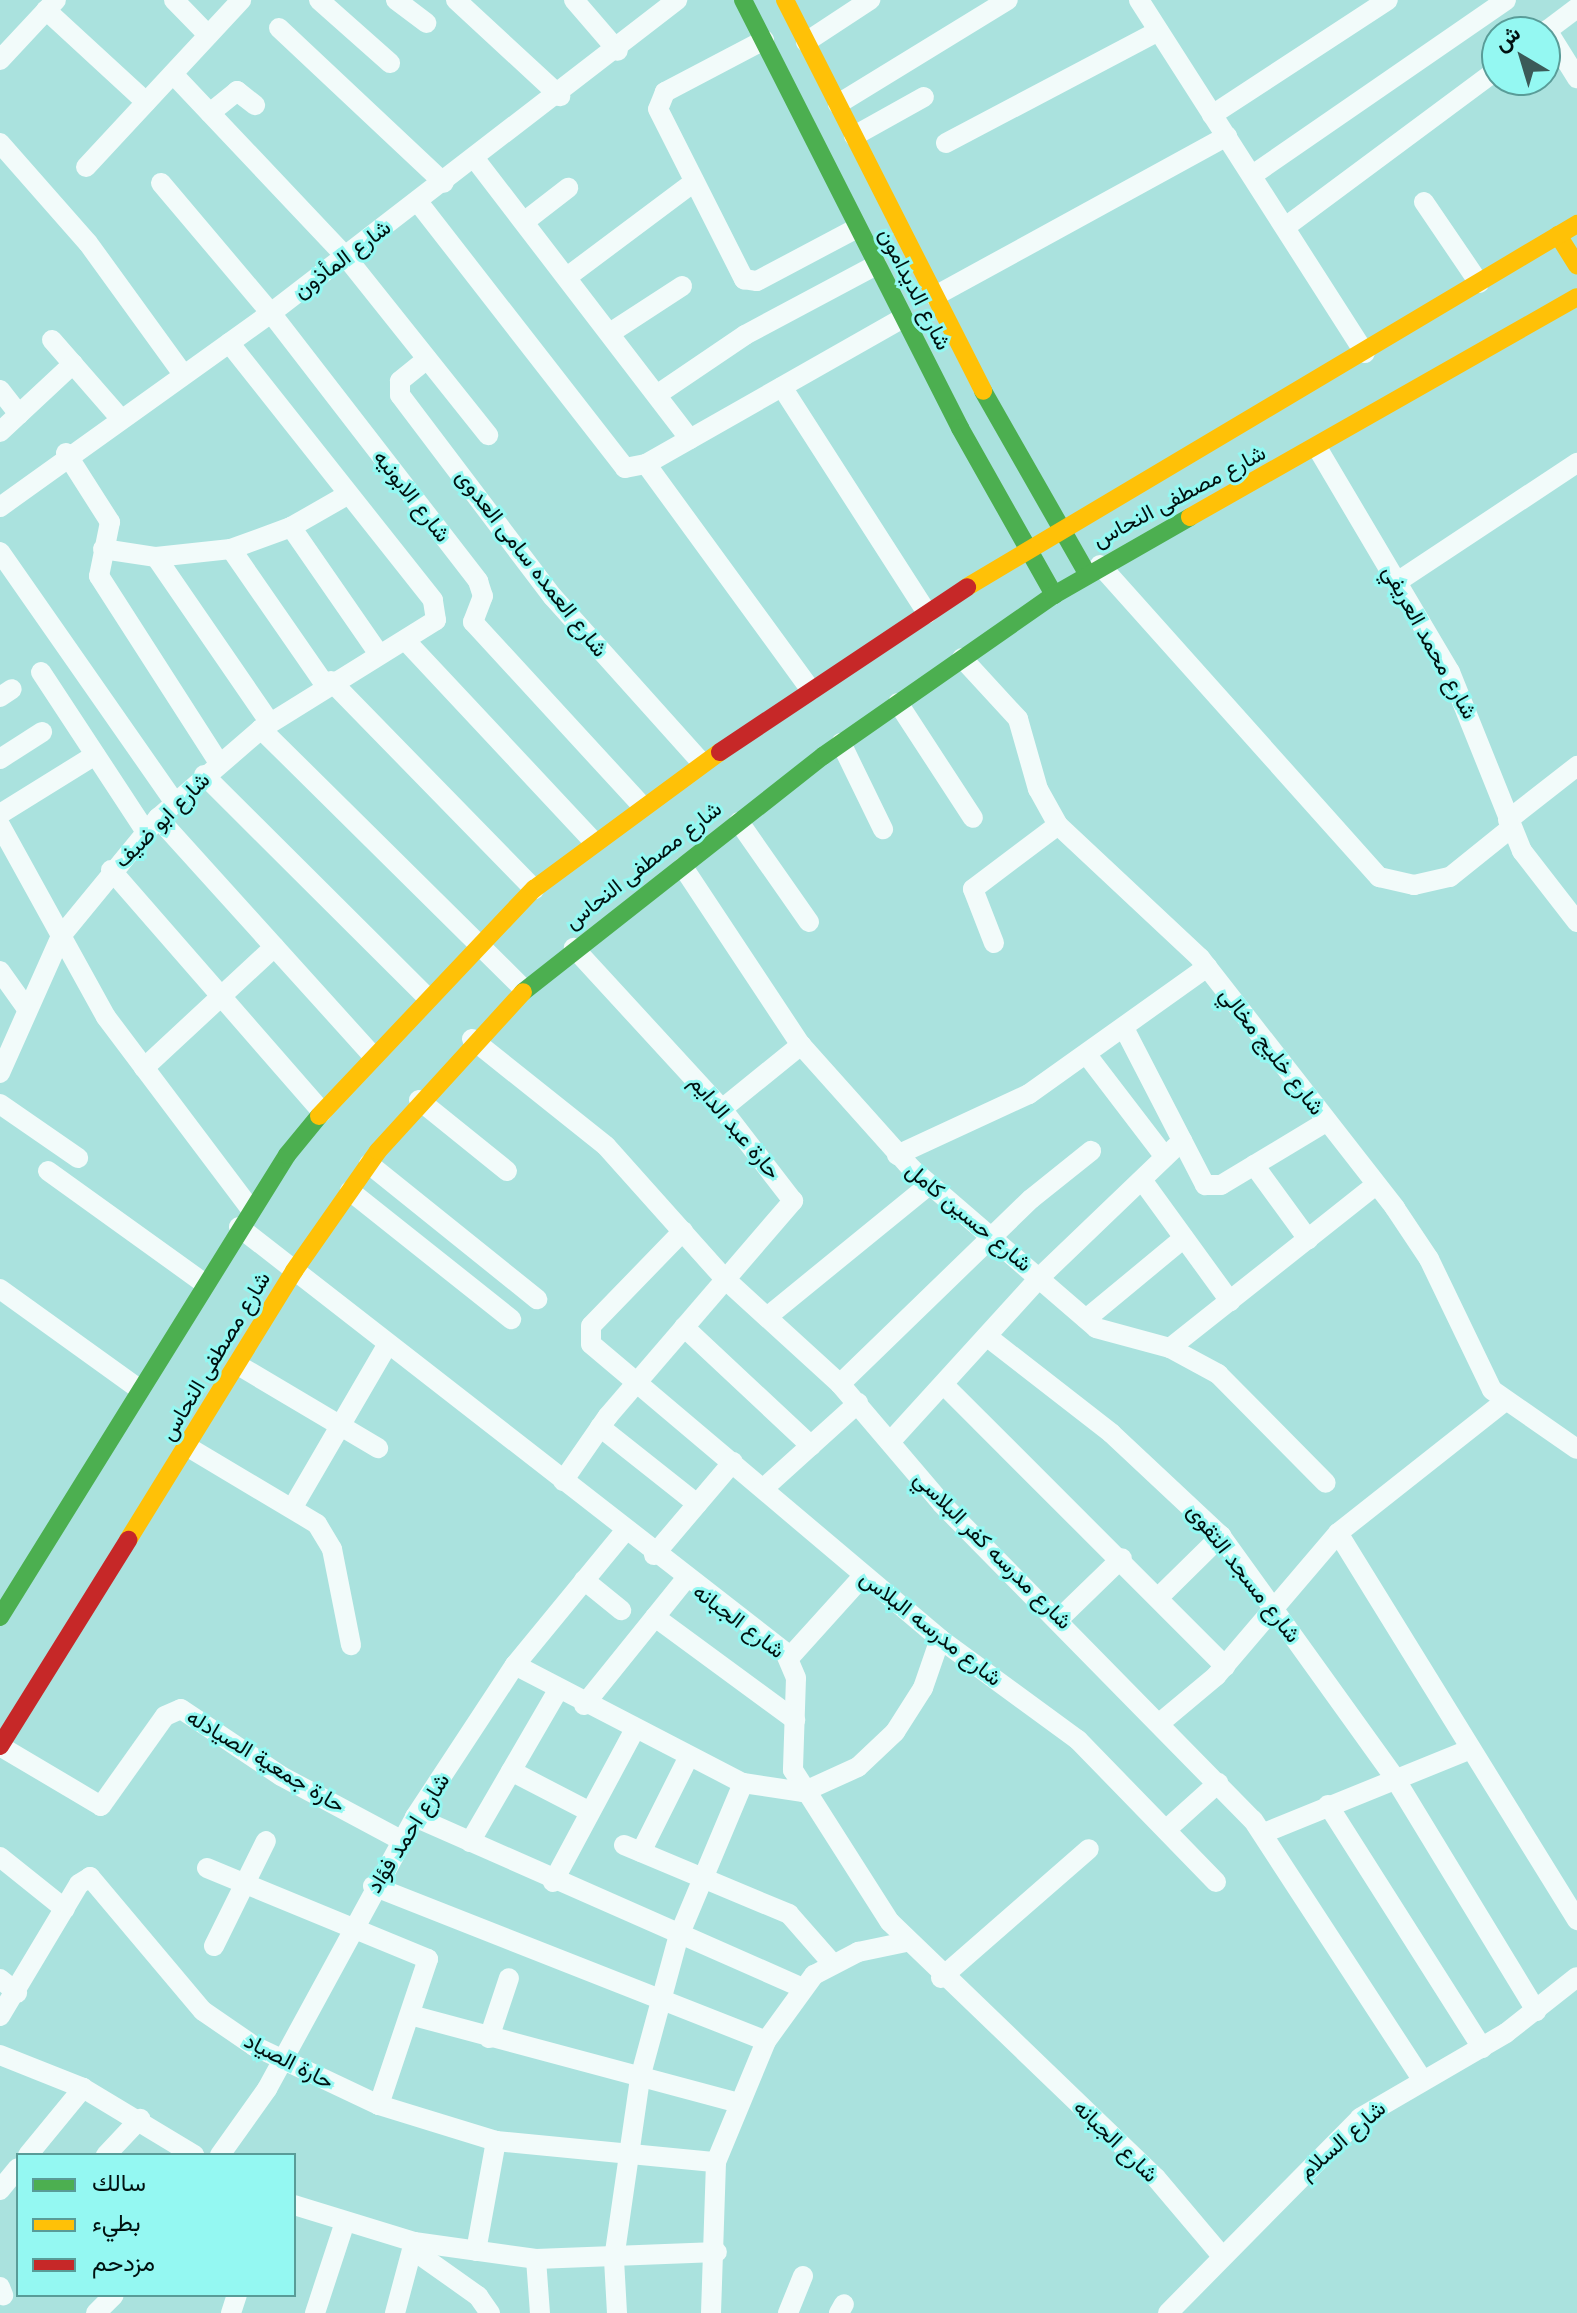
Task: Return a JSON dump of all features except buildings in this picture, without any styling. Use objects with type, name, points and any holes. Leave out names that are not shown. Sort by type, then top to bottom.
[{"type":"street","points":[[174,0],[208,35]]},
{"type":"street","points":[[86,167],[241,0]]},
{"type":"street","points":[[319,0],[390,63]]},
{"type":"street","points":[[396,0],[426,23]]},
{"type":"street","points":[[456,0],[560,96]]},
{"type":"street","points":[[574,0],[618,51]]},
{"type":"street","name":"شارع المأذون","points":[[0,507],[66,453],[229,343],[346,257],[618,51],[677,0]]},
{"type":"street","name":"شارع الديدامون","points":[[743,0],[903,318],[1054,595]]},
{"type":"street","name":"شارع الديدامون","points":[[785,0],[935,296],[1060,527],[1093,569]]},
{"type":"street","points":[[806,42],[870,0]]},
{"type":"street","points":[[838,104],[1008,0]]},
{"type":"street","points":[[1139,0],[1212,115],[1288,225],[1365,353]]},
{"type":"street","points":[[1212,115],[1388,0]]},
{"type":"street","points":[[1254,174],[1506,0]]},
{"type":"street","points":[[2,52],[51,5],[146,102]]},
{"type":"street","points":[[279,28],[444,183]]},
{"type":"street","points":[[946,143],[1158,31]]},
{"type":"street","points":[[764,40],[659,97],[694,182],[750,281],[857,228]]},
{"type":"street","points":[[1561,54],[1577,78]]},
{"type":"street","points":[[173,74],[346,257],[488,435]]},
{"type":"street","points":[[1288,225],[1481,82]]},
{"type":"street","points":[[210,113],[237,91],[255,105]]},
{"type":"street","points":[[854,136],[924,97]]},
{"type":"street","points":[[935,296],[1227,136]]},
{"type":"street","points":[[0,143],[88,243],[183,374]]},
{"type":"street","points":[[475,159],[690,439]]},
{"type":"street","points":[[567,277],[694,182]]},
{"type":"street","name":"شارع الابونيه","points":[[161,183],[271,313],[481,586],[473,622],[641,805]]},
{"type":"street","points":[[524,222],[568,188]]},
{"type":"street","points":[[418,202],[613,459],[625,468],[646,464],[903,318]]},
{"type":"street","points":[[1424,202],[1479,283]]},
{"type":"street","name":"شارع مصطفى النحاس","points":[[0,1617],[250,1208],[322,1112],[371,1054],[534,889],[592,840],[641,805],[1026,548],[1365,353],[1577,224]]},
{"type":"street","points":[[1558,235],[1577,265]]},
{"type":"street","points":[[658,394],[745,335],[876,265]]},
{"type":"street","points":[[610,333],[682,286]]},
{"type":"street","name":"شارع مصطفى النحاس","points":[[0,1746],[188,1447],[294,1271],[369,1164],[419,1100],[472,1039],[524,989],[841,743],[1093,569],[1318,449],[1577,297]]},
{"type":"street","points":[[52,340],[120,418]]},
{"type":"street","points":[[103,549],[156,557],[231,549],[291,527],[347,495],[229,343]]},
{"type":"street","name":"شارع العمده سامى العدوى","points":[[427,359],[400,381],[400,395],[553,597],[702,763]]},
{"type":"street","points":[[0,432],[73,364]]},
{"type":"street","points":[[782,387],[927,613]]},
{"type":"street","points":[[0,390],[19,414]]},
{"type":"street","name":"شارع محمد العريفي","points":[[1318,449],[1463,697],[1509,824],[1577,922]]},
{"type":"street","points":[[66,453],[110,522],[99,576],[211,769],[426,996]]},
{"type":"street","points":[[1397,582],[1577,463]]},
{"type":"street","points":[[646,464],[811,690]]},
{"type":"street","name":"شارع ابو ضيف","points":[[0,1073],[61,936],[111,870],[152,825],[211,769],[265,726],[328,683],[431,625],[437,606],[347,495]]},
{"type":"street","points":[[291,527],[379,654]]},
{"type":"street","points":[[231,549],[328,683],[534,889]]},
{"type":"street","points":[[0,552],[175,803]]},
{"type":"street","points":[[156,557],[265,726],[524,989]]},
{"type":"street","points":[[1093,569],[1379,877],[1414,885],[1450,877],[1577,766]]},
{"type":"street","points":[[405,640],[592,840]]},
{"type":"street","name":"شارع خليج مخالي","points":[[962,658],[1018,719],[1038,789],[1058,825],[1207,967],[1376,1185],[1429,1259],[1474,1361],[1504,1402],[1577,1449]]},
{"type":"street","points":[[41,672],[95,755],[152,825],[274,947],[371,1054]]},
{"type":"street","points":[[898,703],[973,818]]},
{"type":"street","points":[[0,759],[42,732]]},
{"type":"street","points":[[841,743],[883,829]]},
{"type":"street","points":[[0,814],[95,755]]},
{"type":"street","points":[[739,822],[809,922]]},
{"type":"street","points":[[0,825],[61,936],[144,1068],[250,1208]]},
{"type":"street","points":[[994,943],[973,889],[1058,825]]},
{"type":"street","name":"شارع حسين كامل","points":[[683,867],[801,1045],[897,1155],[1086,1319],[1115,1337],[1170,1348],[1218,1374],[1326,1483]]},
{"type":"street","points":[[111,870],[322,1112]]},
{"type":"street","points":[[144,1068],[274,947]]},
{"type":"street","name":"حارة عبد الدايم","points":[[563,1481],[600,1427],[793,1201],[722,1109],[574,948]]},
{"type":"street","points":[[897,1155],[1029,1094],[1207,967]]},
{"type":"street","points":[[0,971],[27,1009]]},
{"type":"street","points":[[1124,1028],[1201,1181],[1221,1185],[1326,1122]]},
{"type":"street","name":"شارع مدرسه كفر البلاسي","points":[[472,1039],[606,1146],[725,1279],[840,1384],[942,1504],[1060,1618],[1264,1833],[1422,2079]]},
{"type":"street","points":[[722,1109],[801,1045]]},
{"type":"street","points":[[1087,1055],[1165,1157]]},
{"type":"street","points":[[419,1100],[507,1171]]},
{"type":"street","points":[[0,1104],[78,1158]]},
{"type":"street","points":[[890,1442],[946,1387],[1040,1277],[1182,1141]]},
{"type":"street","points":[[840,1384],[994,1237],[1091,1151]]},
{"type":"street","points":[[369,1164],[537,1299]]},
{"type":"street","points":[[1254,1165],[1308,1239]]},
{"type":"street","points":[[48,1171],[204,1283]]},
{"type":"street","points":[[1142,1180],[1230,1301]]},
{"type":"street","points":[[767,1317],[929,1185]]},
{"type":"street","points":[[1170,1348],[1376,1185]]},
{"type":"street","points":[[350,1191],[511,1319]]},
{"type":"street","name":"شارع الجبانه","points":[[239,1227],[626,1530],[684,1581],[789,1658],[795,1720],[791,1758],[803,1792],[906,1942],[1145,2167],[1222,2256]]},
{"type":"street","name":"شارع مدرسه البلاس","points":[[683,1231],[589,1331],[591,1344],[940,1639],[1078,1740],[1216,1882]]},
{"type":"street","points":[[1086,1319],[1184,1238]]},
{"type":"street","points":[[0,1289],[139,1389]]},
{"type":"street","points":[[684,1327],[811,1446]]},
{"type":"street","name":"شارع مسجد التقوى","points":[[989,1338],[1111,1433],[1221,1536],[1275,1607],[1394,1777],[1536,2011]]},
{"type":"street","points":[[293,1507],[388,1344]]},
{"type":"street","points":[[238,1365],[378,1448]]},
{"type":"street","points":[[946,1387],[1122,1558],[1225,1666]]},
{"type":"street","points":[[1161,1722],[1225,1666],[1338,1533],[1504,1402]]},
{"type":"street","points":[[764,1488],[858,1403]]},
{"type":"street","points":[[600,1427],[697,1504]]},
{"type":"street","points":[[188,1447],[317,1524],[332,1549],[351,1645]]},
{"type":"street","points":[[654,1555],[733,1462]]},
{"type":"street","name":"شارع احمد فؤاد","points":[[221,2153],[282,2060],[373,1886],[415,1817],[515,1665],[626,1530]]},
{"type":"street","points":[[1338,1533],[1468,1750],[1577,1920]]},
{"type":"street","points":[[1160,1596],[1221,1536]]},
{"type":"street","points":[[1060,1618],[1122,1558]]},
{"type":"street","points":[[789,1658],[863,1576]]},
{"type":"street","points":[[584,1580],[621,1610]]},
{"type":"street","points":[[584,1705],[684,1581]]},
{"type":"street","points":[[655,1617],[795,1720]]},
{"type":"street","points":[[515,1665],[634,1731],[743,1783],[803,1792],[858,1767],[895,1732],[923,1688],[940,1639]]},
{"type":"street","points":[[470,1842],[558,1690]]},
{"type":"street","name":"حارة جمعية الصيادله","points":[[0,1746],[101,1806],[165,1716],[181,1709],[281,1776],[401,1840]]},
{"type":"street","points":[[553,1882],[634,1731]]},
{"type":"street","points":[[1264,1833],[1394,1777],[1468,1750]]},
{"type":"street","points":[[688,1758],[632,1848],[789,1914],[832,1963]]},
{"type":"street","points":[[511,1771],[590,1812]]},
{"type":"street","points":[[617,2313],[614,2259],[625,2156],[640,2078],[678,1938],[743,1783]]},
{"type":"street","points":[[1167,1829],[1218,1783]]},
{"type":"street","points":[[1328,1805],[1482,2048]]},
{"type":"street","points":[[415,1817],[678,1938],[800,1987]]},
{"type":"street","points":[[214,1946],[266,1841]]},
{"type":"street","points":[[941,1978],[1089,1849]]},
{"type":"street","points":[[0,1857],[65,1909]]},
{"type":"street","points":[[207,1868],[428,1959],[414,2016],[379,2105]]},
{"type":"street","name":"حارة الصياد","points":[[0,2016],[17,1993],[82,1879],[94,1879],[180,1990],[282,2060],[379,2105],[496,2141],[625,2156],[716,2162]]},
{"type":"street","points":[[373,1886],[766,2041]]},
{"type":"street","points":[[711,2313],[717,2252],[716,2162],[736,2102],[766,2041],[800,1987],[832,1963],[906,1942]]},
{"type":"street","name":"شارع السلام","points":[[1172,2312],[1333,2142],[1422,2079],[1482,2048],[1536,2011],[1577,1977]]},
{"type":"street","points":[[489,2038],[509,1978]]},
{"type":"street","points":[[0,1979],[17,1993]]},
{"type":"street","points":[[414,2016],[736,2102]]},
{"type":"street","points":[[0,2055],[83,2088],[140,2119],[191,2153]]},
{"type":"street","points":[[30,2153],[83,2088]]},
{"type":"street","points":[[108,2153],[140,2119]]},
{"type":"street","points":[[476,2251],[496,2141]]},
{"type":"street","points":[[0,2190],[16,2170]]},
{"type":"street","points":[[296,2206],[414,2246],[536,2259],[614,2259],[717,2252]]},
{"type":"street","points":[[315,2313],[345,2222]]},
{"type":"street","points":[[395,2313],[414,2246]]},
{"type":"street","points":[[414,2246],[478,2296],[490,2313]]},
{"type":"street","points":[[536,2259],[540,2313]]},
{"type":"street","points":[[788,2313],[803,2276]]},
{"type":"street","points":[[96,2313],[112,2297]]},
{"type":"traffic: fast","points":[[743,0],[960,428],[1054,595]]},
{"type":"traffic: fast","points":[[983,391],[1087,573]]},
{"type":"traffic: fast","points":[[523,992],[823,756],[1054,595],[1190,517]]},
{"type":"traffic: fast","points":[[0,1617],[287,1155],[319,1116]]},
{"type":"traffic: slow","points":[[785,0],[983,391]]},
{"type":"traffic: slow","points":[[967,587],[1577,224]]},
{"type":"traffic: slow","points":[[1558,235],[1577,265]]},
{"type":"traffic: slow","points":[[1190,517],[1577,297]]},
{"type":"traffic: slow","points":[[319,1116],[534,889],[720,752]]},
{"type":"traffic: slow","points":[[128,1540],[294,1271],[378,1151],[523,992]]},
{"type":"traffic: jam","points":[[720,752],[967,587]]},
{"type":"traffic: jam","points":[[0,1746],[128,1540]]}]
